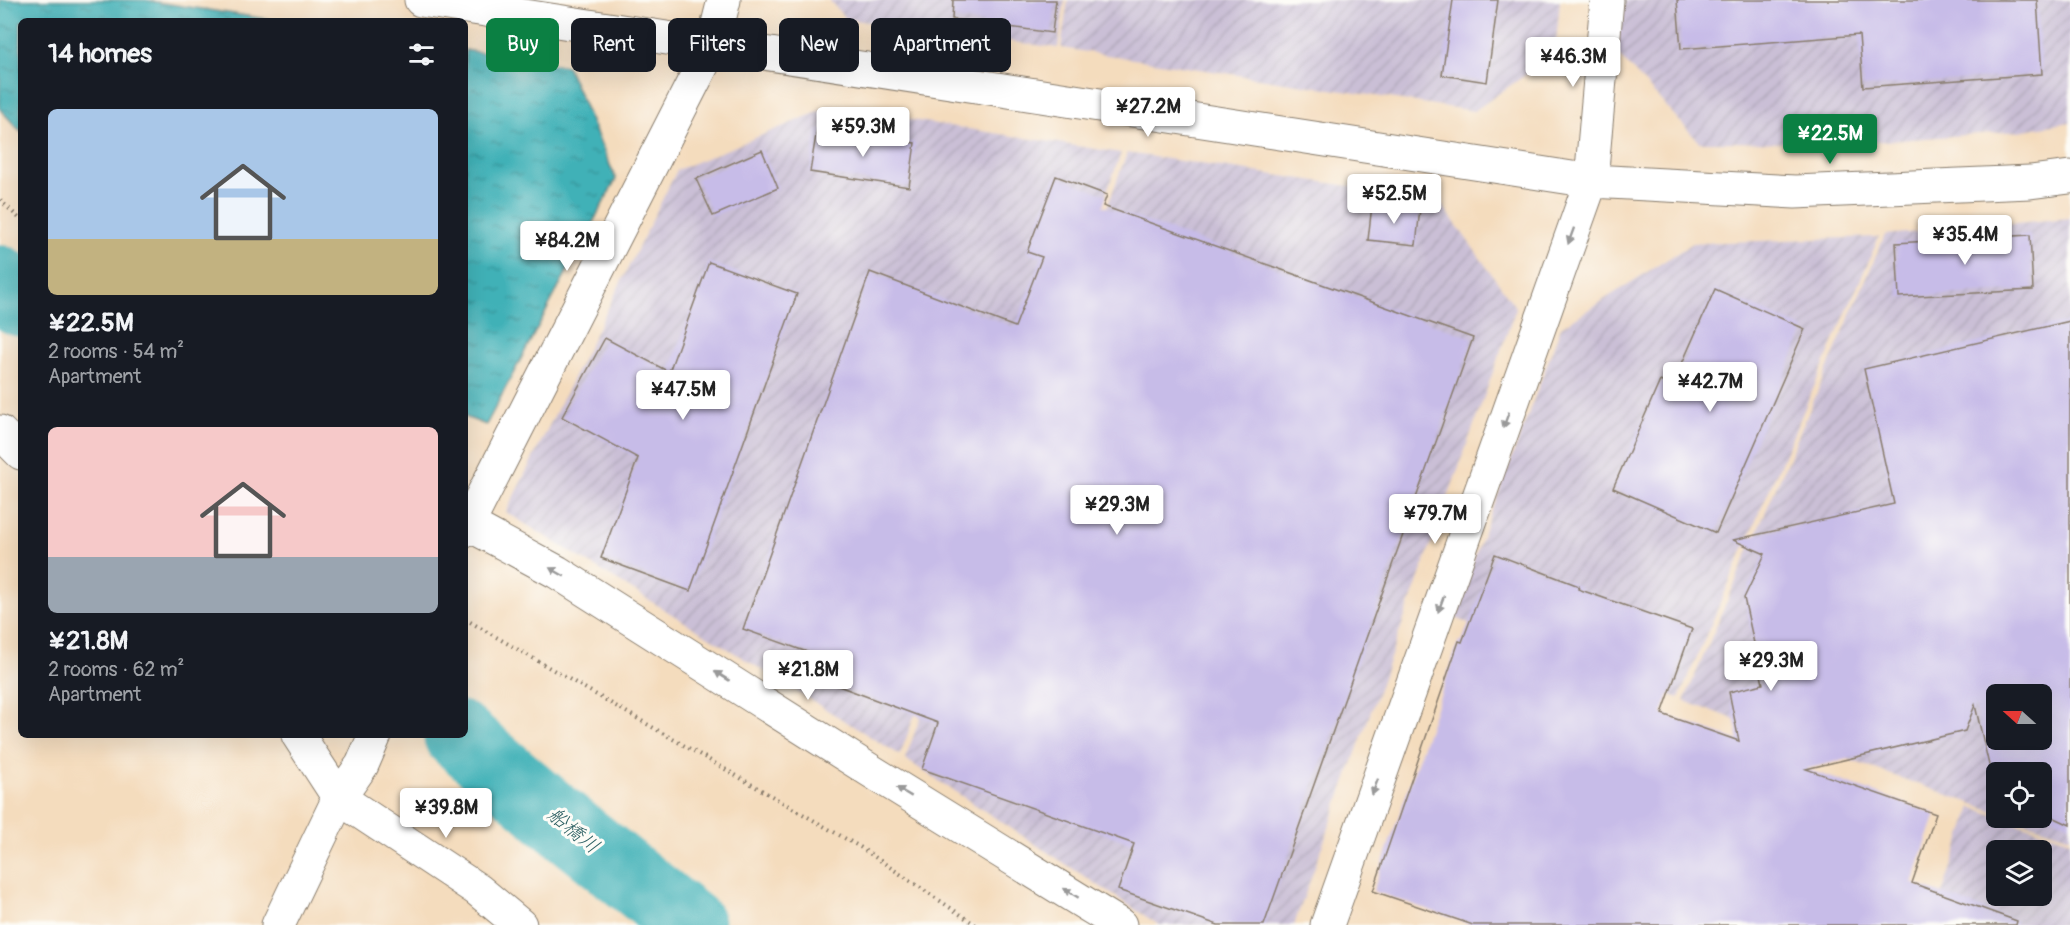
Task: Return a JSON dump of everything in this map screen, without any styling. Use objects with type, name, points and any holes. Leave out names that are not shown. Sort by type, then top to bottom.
[{"type":"street","points":[[421,0],[668,37]]},
{"type":"street","points":[[719,18],[723,0]]},
{"type":"street","points":[[1326,925],[1591,181],[1607,0]]},
{"type":"street","points":[[767,52],[1591,181],[1795,192],[2030,182],[2070,177]]},
{"type":"street","points":[[468,523],[699,72]]},
{"type":"street","points":[[0,432],[18,450]]},
{"type":"street","points":[[468,528],[557,572],[1120,925]]},
{"type":"street","points":[[300,738],[339,798],[478,890],[519,925]]},
{"type":"street","points":[[278,925],[339,798],[362,765],[374,738]]},
{"type":"path","points":[[0,200],[18,217]]},
{"type":"path","points":[[468,621],[861,848],[976,925]]},
{"type":"shaded area","points":[[829,0],[1065,0],[1058,48],[1011,42],[1011,18],[871,18],[871,22],[859,21],[859,18],[845,18]]},
{"type":"shaded area","points":[[1068,0],[1560,0],[1555,54],[1474,111],[1061,48]]},
{"type":"shaded area","points":[[1620,0],[2070,0],[2070,122],[2019,131],[1860,143],[1699,142],[1615,51]]},
{"type":"shaded area","points":[[830,107],[1121,153],[900,755],[506,512],[677,170]]},
{"type":"shaded area","points":[[1127,153],[1438,199],[1516,308],[1294,925],[1159,925],[905,759]]},
{"type":"shaded area","points":[[2070,218],[2070,837],[2043,828],[2052,828],[2052,762],[1986,762],[1986,808],[1684,701],[1885,235]]},
{"type":"shaded area","points":[[1879,237],[1679,698],[1452,617],[1561,327],[1693,243]]},
{"type":"shaded area","points":[[1972,807],[1986,812],[1986,828],[2032,828],[2070,841],[2070,925],[1931,925]]},
{"type":"water","points":[[0,0],[144,0],[260,18],[18,18],[18,129],[0,109]]},
{"type":"water","points":[[468,50],[486,53],[486,72],[559,72],[559,65],[567,66],[616,179],[486,425],[468,418]]},
{"type":"building","points":[[953,0],[1056,0],[1052,33],[1011,27],[1011,18],[952,18]]},
{"type":"building","points":[[1453,0],[1498,0],[1487,82],[1442,75]]},
{"type":"building","points":[[1677,0],[2037,0],[2042,74],[1863,87],[1859,35],[1681,49]]},
{"type":"building","points":[[817,129],[915,143],[909,187],[810,172]]},
{"type":"building","points":[[762,150],[778,188],[713,216],[696,179]]},
{"type":"building","points":[[1056,176],[1107,195],[1103,206],[1473,338],[1264,925],[1218,925],[1118,890],[1134,844],[922,769],[938,723],[817,678],[824,658],[743,629],[870,272],[1015,327],[1042,257],[1027,252]]},
{"type":"building","points":[[1372,205],[1420,209],[1416,245],[1368,240]]},
{"type":"building","points":[[2030,235],[2033,290],[1899,297],[1896,243]]},
{"type":"building","points":[[709,262],[797,294],[690,591],[601,558],[638,458],[562,417],[605,338],[669,372]]},
{"type":"building","points":[[1715,289],[1805,329],[1716,533],[1613,488],[1660,381],[1672,386]]},
{"type":"building","points":[[2070,321],[2070,825],[2052,817],[2052,762],[1988,762],[1975,705],[1965,731],[1806,769],[1936,814],[1912,883],[2017,921],[2016,925],[1473,925],[1373,891],[1459,641],[1462,642],[1495,554],[1579,586],[1578,589],[1692,629],[1662,714],[1739,741],[1729,692],[1763,684],[1744,598],[1765,554],[1733,540],[1894,504],[1864,369]]},
{"type":"waterway","name":"船橋川","points":[[0,280],[18,299]]},
{"type":"waterway","name":"船橋川","points":[[462,738],[551,814],[690,925]]}]
